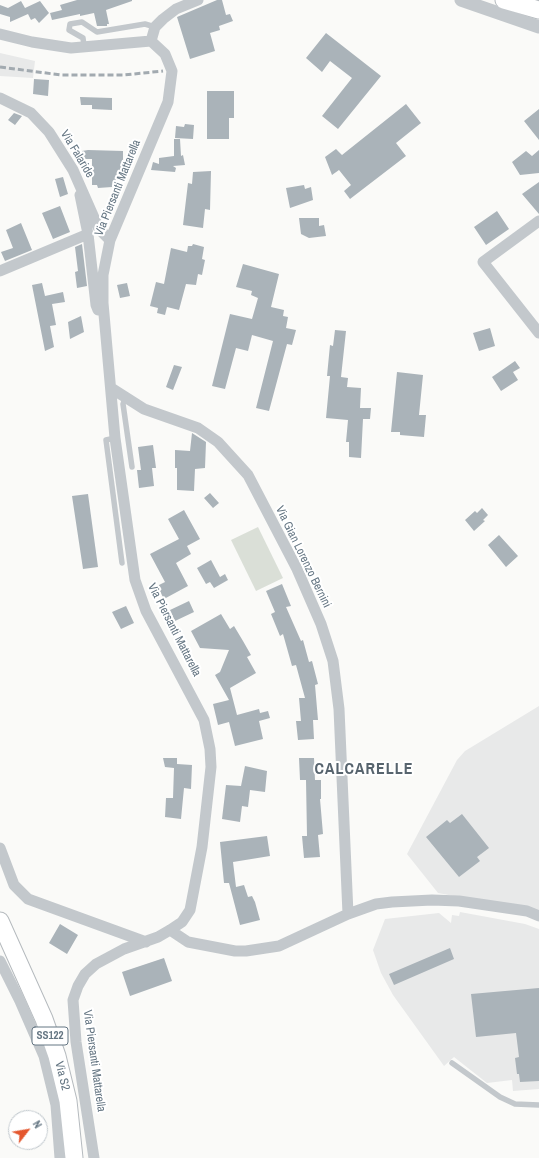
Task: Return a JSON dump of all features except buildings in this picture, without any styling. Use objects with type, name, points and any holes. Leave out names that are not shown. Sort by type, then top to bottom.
[{"type":"main road","points":[[504,0],[539,10]]},
{"type":"main road","name":"SS122","points":[[0,921],[41,1012],[57,1056],[68,1101],[74,1158]]},
{"type":"street","points":[[0,34],[52,46],[71,48],[151,41],[155,27],[176,9],[198,0]]},
{"type":"street","points":[[461,0],[539,27]]},
{"type":"street","name":"Via Piersanti Mattarella","points":[[94,1158],[76,1042],[73,1000],[78,986],[85,974],[96,964],[124,949],[146,942],[170,930],[182,922],[190,910],[209,792],[210,749],[207,727],[202,713],[146,611],[138,590],[131,562],[118,494],[116,438],[104,323],[103,285],[110,240],[168,102],[172,71],[165,54],[151,41]]},
{"type":"street","name":"Via Falaride","points":[[1,99],[31,113],[40,122],[68,161],[79,181],[99,229],[110,240]]},
{"type":"street","points":[[79,181],[78,188],[88,234],[96,305],[104,323]]},
{"type":"street","points":[[539,221],[483,262],[539,334]]},
{"type":"street","points":[[0,271],[88,234]]},
{"type":"street","name":"Via Gian Lorenzo Bernini","points":[[110,388],[154,414],[198,428],[218,442],[248,476],[297,569],[320,624],[333,661],[339,709],[348,914]]},
{"type":"street","points":[[0,848],[14,885],[28,899],[146,942]]},
{"type":"street","points":[[170,930],[188,942],[235,950],[258,950],[279,946],[348,914],[376,904],[392,902],[432,900],[527,911],[539,916]]},
{"type":"street","name":"Via S2","points":[[0,961],[20,1001],[44,1056],[56,1105],[60,1158]]},
{"type":"lane","points":[[84,46],[83,38],[68,30],[70,24],[82,22],[97,32],[145,24],[155,27]]},
{"type":"lane","points":[[125,398],[123,404],[132,467]]},
{"type":"lane","points":[[118,494],[122,563]]},
{"type":"lane","points":[[452,1063],[500,1097],[515,1104],[539,1105]]},
{"type":"shaded area","points":[[0,53],[35,61],[33,78],[0,76]]},
{"type":"shaded area","points":[[258,527],[283,578],[256,591],[231,540]]},
{"type":"shaded area","points":[[539,706],[539,912],[438,893],[407,854],[457,760],[465,751]]},
{"type":"shaded area","points":[[460,912],[525,924],[539,929],[539,1089],[513,1091],[512,1080],[487,1083],[454,1057],[444,1066],[393,995],[381,973],[373,950],[385,919],[439,913],[451,923],[452,915],[459,916]]},
{"type":"railway","points":[[0,67],[61,75],[124,75],[163,71]]},
{"type":"district","name":"CALCARELLE","points":[[364,770]]}]
